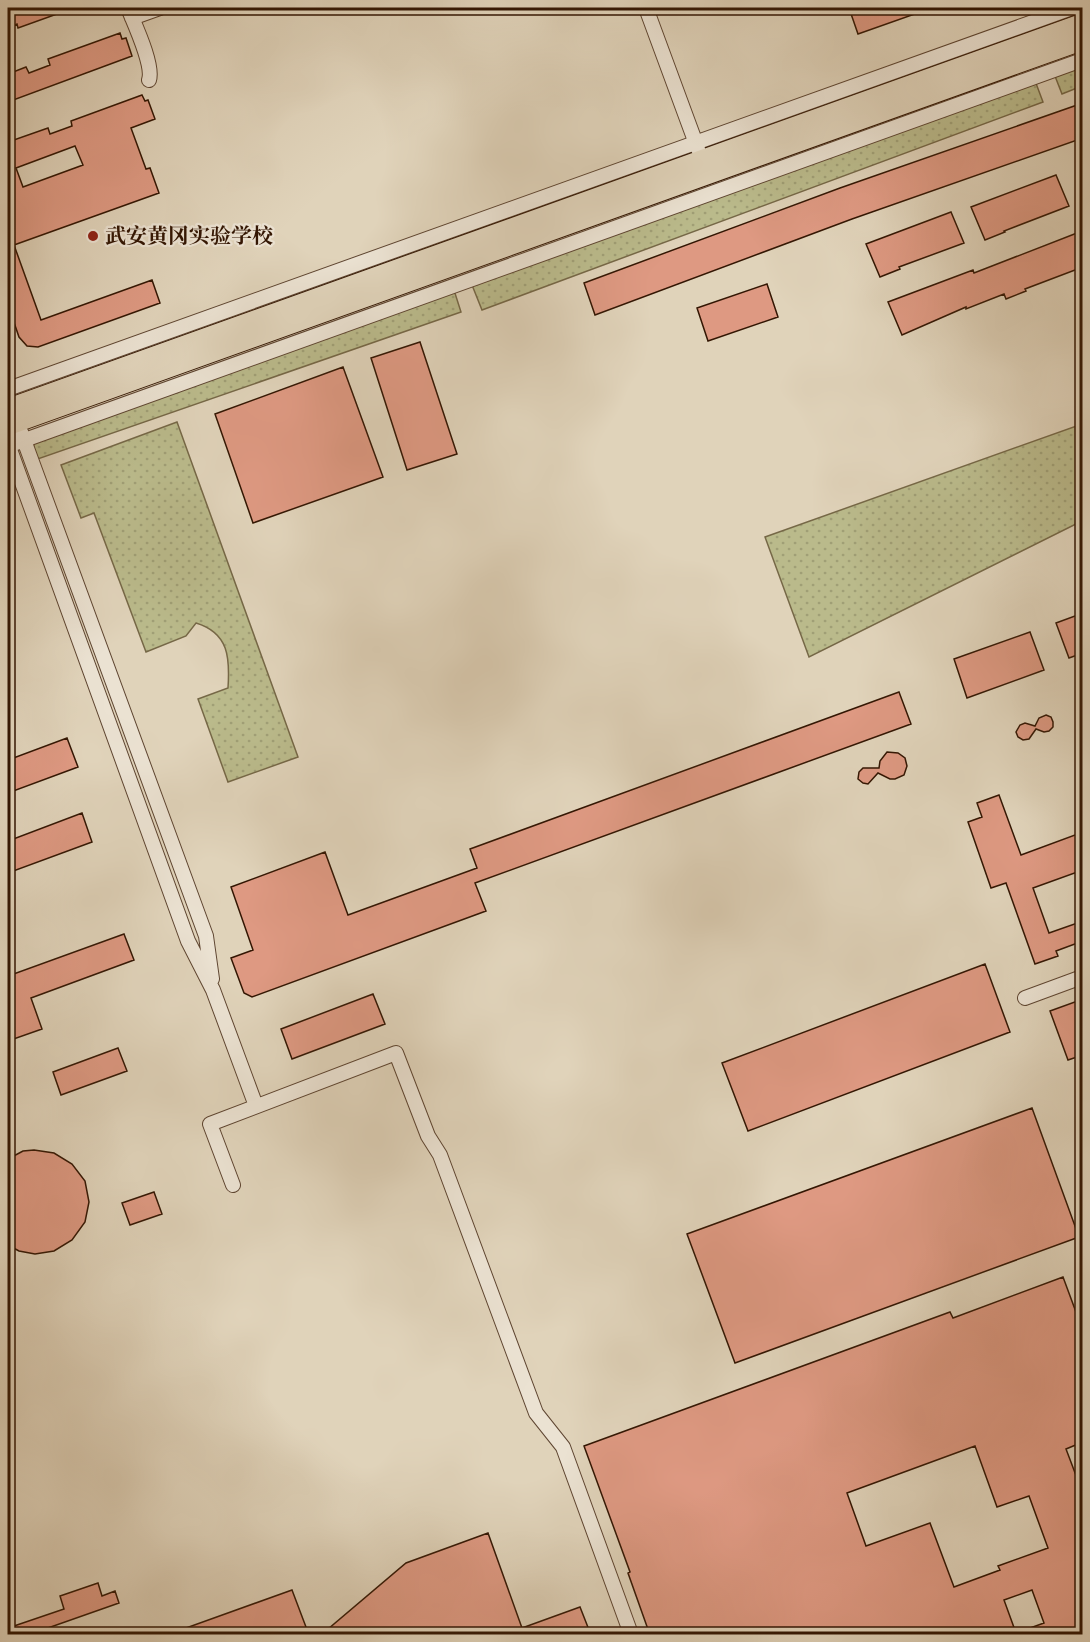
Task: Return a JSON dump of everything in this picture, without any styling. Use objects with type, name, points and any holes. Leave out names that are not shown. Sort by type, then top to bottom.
[{"type":"highway","points":[[14,424],[701,160],[1082,24]]},
{"type":"highway","points":[[701,160],[1083,40]]},
{"type":"street","points":[[149,80],[151,73],[130,13],[160,8]]},
{"type":"street","points":[[646,8],[701,160]]},
{"type":"street","points":[[8,389],[701,160],[1074,8],[1082,24]]},
{"type":"street","points":[[14,424],[1083,60]]},
{"type":"street","points":[[14,424],[8,445],[188,941],[213,990],[256,1106]]},
{"type":"street","points":[[14,424],[206,936],[213,990]]},
{"type":"street","points":[[1025,998],[1083,977]]},
{"type":"street","points":[[233,1185],[210,1124],[396,1053],[428,1136],[440,1155],[536,1413],[562,1447],[631,1635]]},
{"type":"green space","points":[[1082,60],[1082,86],[1062,94],[1053,71]]},
{"type":"green space","points":[[1034,78],[1043,102],[482,310],[470,280]]},
{"type":"green space","points":[[453,287],[461,312],[32,461],[35,436]]},
{"type":"green space","points":[[177,422],[298,757],[228,782],[198,699],[228,688],[227,657],[221,640],[207,627],[196,623],[186,636],[146,652],[94,513],[81,518],[61,465]]},
{"type":"green space","points":[[1082,424],[1082,521],[809,657],[765,537]]},
{"type":"building","points":[[8,8],[71,9],[18,28],[17,24],[8,28]]},
{"type":"building","points":[[849,8],[928,8],[929,9],[858,34]]},
{"type":"building","points":[[120,33],[122,39],[126,38],[132,56],[8,102],[8,74],[26,67],[29,73],[50,65],[48,59]]},
{"type":"building","points":[[142,95],[145,101],[148,100],[155,119],[131,128],[146,169],[150,168],[159,193],[14,245],[41,320],[152,280],[160,303],[38,347],[27,346],[19,337],[8,305],[8,142],[48,128],[50,134],[72,126],[71,121]],"holes":[[[75,146],[83,165],[23,187],[16,168]]]},
{"type":"building","points":[[1080,104],[1083,111],[1083,138],[852,219],[595,315],[584,283],[840,188]]},
{"type":"building","points":[[1056,175],[1069,206],[985,240],[971,207]]},
{"type":"building","points":[[951,212],[964,243],[899,267],[900,269],[880,277],[866,244]]},
{"type":"building","points":[[1077,233],[1083,246],[1083,267],[1025,289],[1026,291],[1006,299],[1004,294],[966,309],[966,307],[902,335],[888,302],[973,270],[974,273]]},
{"type":"building","points":[[767,284],[778,317],[708,341],[697,308]]},
{"type":"building","points":[[420,342],[457,454],[407,470],[371,358]]},
{"type":"building","points":[[343,367],[383,477],[253,523],[215,414]]},
{"type":"building","points":[[1083,613],[1083,653],[1069,658],[1056,623]]},
{"type":"building","points":[[1030,632],[1044,670],[967,698],[954,659]]},
{"type":"building","points":[[899,692],[911,724],[475,883],[486,911],[252,997],[244,993],[231,958],[253,950],[231,887],[325,852],[348,915],[477,868],[470,849]]},
{"type":"building","points":[[1046,715],[1051,717],[1053,722],[1053,727],[1049,731],[1036,729],[1029,739],[1023,740],[1018,737],[1016,732],[1020,725],[1025,723],[1035,726],[1039,718]]},
{"type":"building","points":[[67,738],[78,767],[8,793],[8,760]]},
{"type":"building","points":[[887,752],[898,753],[905,758],[907,766],[904,775],[890,779],[878,773],[868,784],[858,779],[859,772],[863,768],[879,768],[880,761]]},
{"type":"building","points":[[999,795],[1021,855],[1083,832],[1083,870],[1033,888],[1049,933],[1083,921],[1083,941],[1056,951],[1058,956],[1035,964],[1006,883],[991,888],[968,822],[982,817],[977,803]]},
{"type":"building","points":[[82,813],[92,842],[8,873],[8,841]]},
{"type":"building","points":[[124,934],[134,960],[31,998],[42,1029],[8,1041],[8,1017],[12,1015],[8,1003],[8,976]]},
{"type":"building","points":[[985,964],[1010,1032],[748,1131],[722,1063]]},
{"type":"building","points":[[373,994],[385,1024],[292,1059],[281,1029]]},
{"type":"building","points":[[1083,999],[1083,1055],[1068,1060],[1050,1011]]},
{"type":"building","points":[[118,1048],[127,1071],[61,1095],[53,1072]]},
{"type":"building","points":[[1032,1108],[1079,1237],[735,1363],[687,1234]]},
{"type":"building","points":[[23,1151],[54,1153],[72,1164],[85,1181],[89,1202],[85,1222],[72,1240],[54,1251],[35,1254],[19,1251],[8,1245],[8,1159]]},
{"type":"building","points":[[154,1192],[162,1214],[130,1225],[122,1203]]},
{"type":"building","points":[[1063,1277],[1083,1331],[1083,1442],[1066,1449],[1083,1494],[1083,1626],[1058,1635],[650,1635],[628,1573],[630,1572],[584,1446],[950,1312],[953,1318]],"holes":[[[975,1446],[997,1507],[1029,1496],[1048,1548],[998,1566],[1000,1570],[954,1587],[930,1523],[866,1546],[847,1493]],[[1032,1590],[1044,1623],[1016,1633],[1004,1600]]]},
{"type":"building","points":[[488,1533],[522,1628],[580,1607],[591,1635],[321,1635],[406,1563]]},
{"type":"building","points":[[98,1583],[102,1596],[115,1591],[119,1603],[28,1635],[17,1635],[14,1626],[64,1609],[60,1596]]},
{"type":"building","points":[[292,1590],[309,1635],[172,1635],[172,1633]]},
{"type":"place","name":"武安黄冈实验学校","points":[[93,236]]}]
